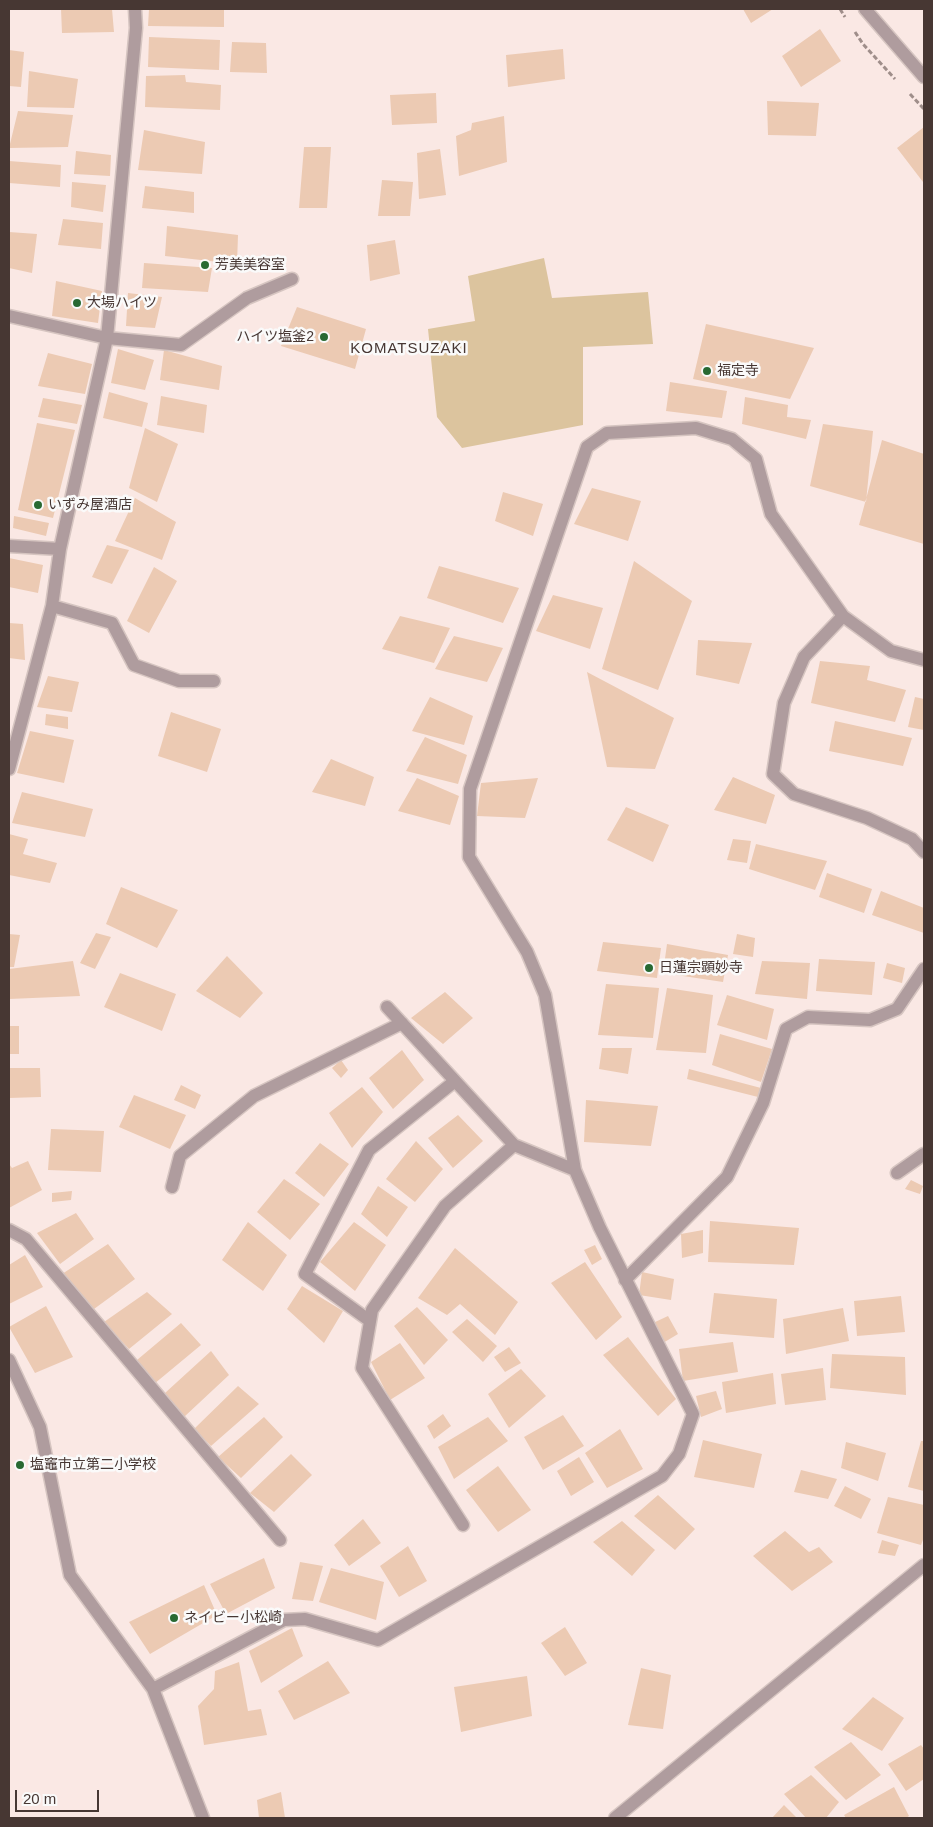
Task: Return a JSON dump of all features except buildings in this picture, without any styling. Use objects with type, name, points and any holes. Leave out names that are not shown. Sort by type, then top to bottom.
[{"type":"street","points":[[9,769],[52,606],[60,549],[107,338],[136,28],[134,9]]},
{"type":"street","points":[[865,9],[924,77]]},
{"type":"street","points":[[9,316],[107,338],[181,345],[247,298],[292,279]]},
{"type":"street","points":[[154,1689],[284,1620],[305,1619],[378,1640],[662,1476],[679,1454],[693,1414],[625,1280],[575,1170],[545,995],[527,952],[469,858],[470,790],[587,447],[607,433],[676,429],[696,428],[732,439],[756,459],[771,514],[843,616],[891,651],[924,660]]},
{"type":"street","points":[[9,546],[60,549]]},
{"type":"street","points":[[52,606],[112,623],[134,665],[179,681],[214,681]]},
{"type":"street","points":[[843,616],[804,657],[784,703],[773,774],[794,794],[867,818],[912,839],[924,852]]},
{"type":"street","points":[[625,1280],[727,1177],[763,1103],[786,1029],[808,1017],[870,1020],[897,1009],[924,969]]},
{"type":"street","points":[[387,1007],[514,1145],[575,1170]]},
{"type":"street","points":[[172,1188],[180,1156],[254,1096],[402,1023]]},
{"type":"street","points":[[370,1321],[305,1274],[369,1150],[455,1081]]},
{"type":"street","points":[[463,1524],[362,1368],[372,1310],[445,1206],[514,1145]]},
{"type":"street","points":[[897,1173],[924,1154]]},
{"type":"street","points":[[9,1230],[26,1239],[280,1540]]},
{"type":"street","points":[[9,1360],[40,1427],[70,1575],[154,1689],[203,1818]]},
{"type":"street","points":[[615,1818],[924,1565]]},
{"type":"shaded area","points":[[544,258],[552,298],[648,292],[653,344],[583,347],[583,425],[462,448],[437,417],[428,329],[475,321],[468,276]]},
{"type":"place","name":"芳美美容室","points":[[205,265]]},
{"type":"place","name":"大場ハイツ","points":[[77,303]]},
{"type":"place","name":"ハイツ塩釜2","points":[[324,337]]},
{"type":"place","name":"福定寺","points":[[707,371]]},
{"type":"place","name":"いずみ屋酒店","points":[[38,505]]},
{"type":"place","name":"日蓮宗顕妙寺","points":[[649,968]]},
{"type":"place","name":"塩竈市立第二小学校","points":[[20,1465]]},
{"type":"place","name":"ネイビー小松崎","points":[[174,1618]]},
{"type":"district","name":"KOMATSUZAKI","points":[[409,349]]}]
